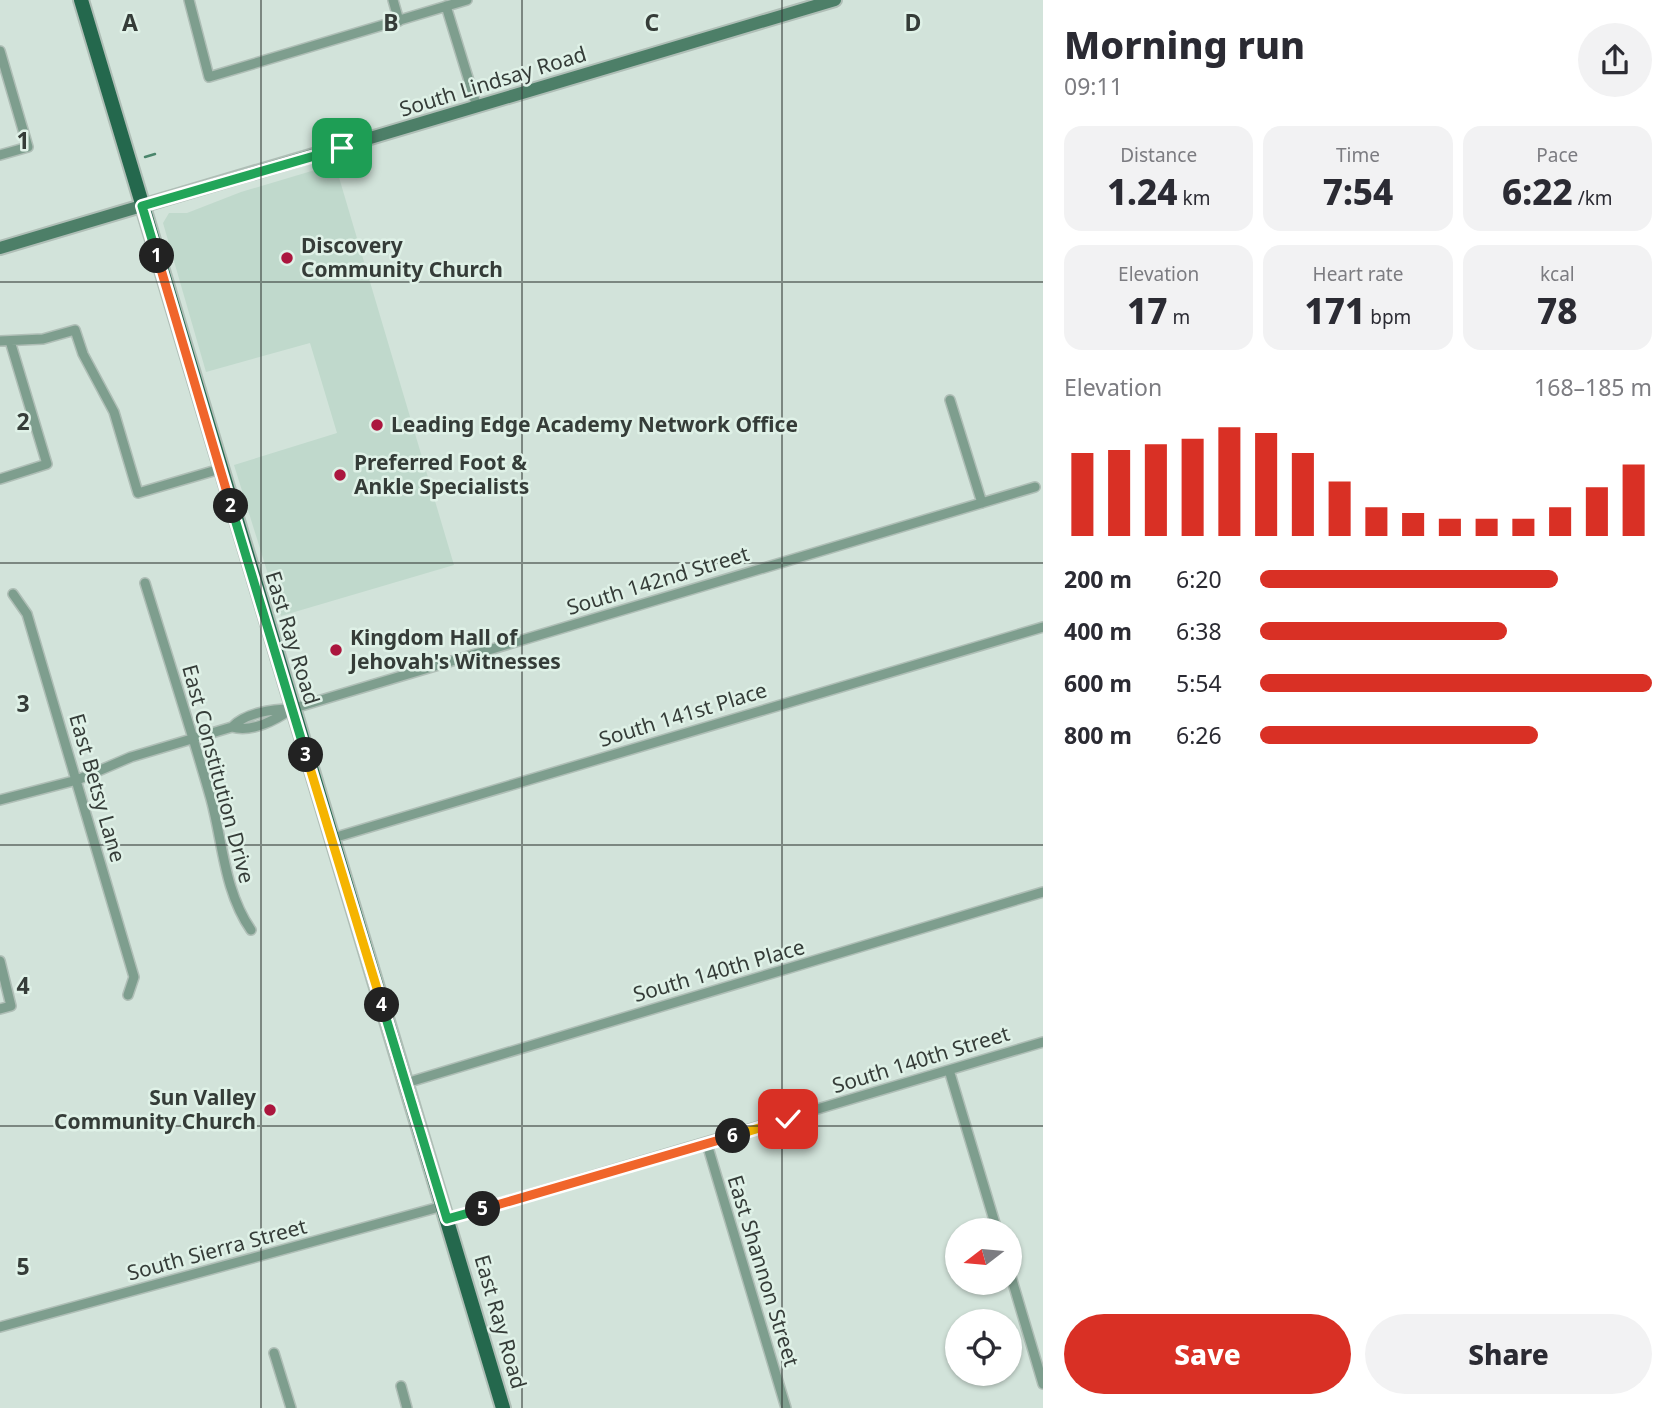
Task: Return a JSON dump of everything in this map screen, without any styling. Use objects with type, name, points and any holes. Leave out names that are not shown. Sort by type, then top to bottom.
[{"type":"main road","name":"East Ray Road","points":[[81,0],[291,709],[503,1408]]},
{"type":"main road","name":"South Lindsay Road","points":[[0,248],[835,0]]},
{"type":"street","points":[[188,0],[209,77],[467,0]]},
{"type":"street","points":[[393,0],[399,20]]},
{"type":"street","points":[[446,6],[477,107]]},
{"type":"street","points":[[0,51],[28,147],[0,155]]},
{"type":"street","points":[[0,479],[47,464],[5,341],[43,339],[75,330],[83,354],[114,412],[138,493],[220,469]]},
{"type":"street","points":[[950,400],[982,503]]},
{"type":"street","name":"South 142nd Street","points":[[0,800],[77,780],[131,757],[193,738],[232,727],[241,730],[274,720],[291,709],[1035,487]]},
{"type":"street","name":"East Constitution Drive","points":[[145,583],[212,802],[225,870],[239,913],[251,930]]},
{"type":"street","name":"East Betsy Lane","points":[[13,594],[27,614],[134,977],[128,995]]},
{"type":"street","name":"South 141st Place","points":[[332,838],[1043,626]]},
{"type":"street","name":"South 140th Place","points":[[406,1083],[1043,892]]},
{"type":"street","points":[[0,961],[11,1006],[0,1009]]},
{"type":"street","name":"South 140th Street","points":[[445,1213],[707,1144],[1043,1041]]},
{"type":"street","points":[[949,1070],[993,1218]]},
{"type":"street","name":"East Shannon Street","points":[[707,1144],[786,1408]]},
{"type":"street","name":"South Sierra Street","points":[[0,1327],[445,1213]]},
{"type":"street","points":[[1017,1295],[1043,1384]]},
{"type":"street","points":[[274,1353],[291,1408]]},
{"type":"street","points":[[401,1386],[408,1408]]},
{"type":"shaded area","points":[[335,164],[454,565],[281,616],[234,465],[337,433],[310,343],[206,372],[163,223],[169,213],[187,213],[241,192]]},
{"type":"waterway","points":[[145,157],[155,154]]},
{"type":"place","name":"Discovery Community Church","points":[[287,258]]},
{"type":"place","name":"Leading Edge Academy Network Office","points":[[377,425]]},
{"type":"place","name":"Preferred Foot & Ankle Specialists","points":[[340,475]]},
{"type":"place","name":"Kingdom Hall of Jehovah's Witnesses","points":[[336,650]]},
{"type":"place","name":"Sun Valley Community Church","points":[[270,1110]]},
{"type":"route","points":[[342,148],[142,206],[291,709],[447,1219],[788,1119]]}]
